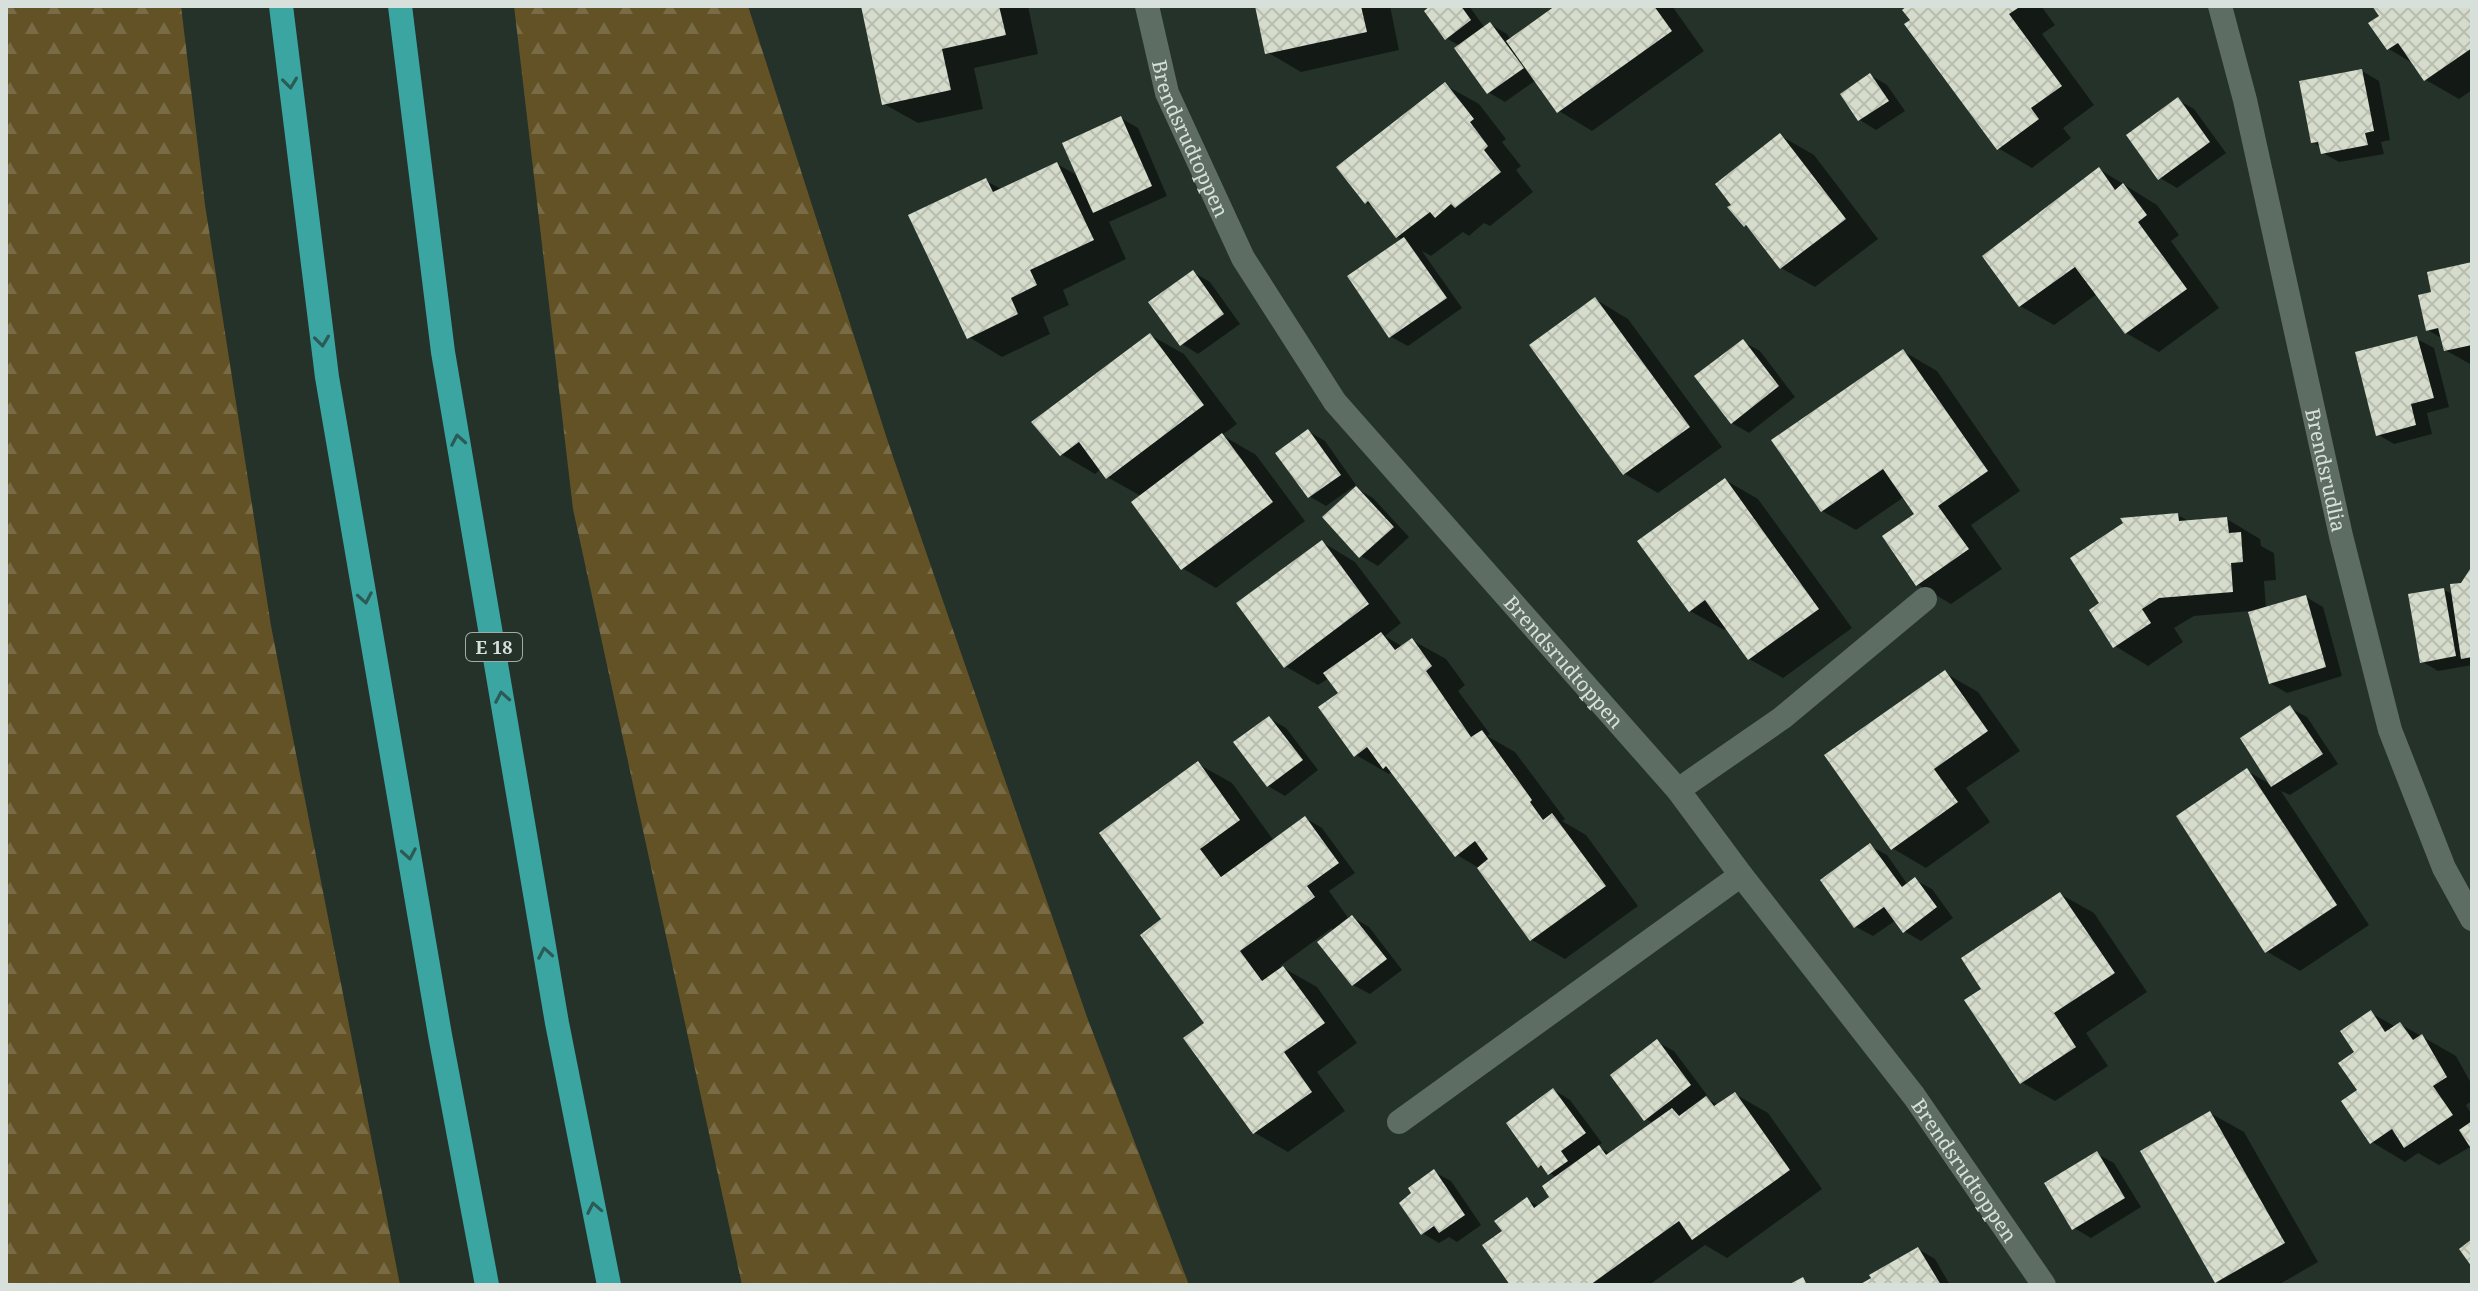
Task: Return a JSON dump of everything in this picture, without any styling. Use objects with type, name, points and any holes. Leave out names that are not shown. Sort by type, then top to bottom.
[{"type":"highway","points":[[281,6],[327,377],[440,1035],[487,1285]]},
{"type":"highway","name":"E 18","points":[[400,6],[443,352],[555,1007],[609,1285]]},
{"type":"street","name":"Brendsrudtoppen","points":[[1147,6],[1167,93],[1243,258],[1335,402],[1678,790],[1914,1096],[2044,1285]]},
{"type":"street","name":"Brendsrudlia","points":[[2220,6],[2245,100],[2338,521],[2390,730],[2444,868],[2472,919]]},
{"type":"street","points":[[1678,790],[1782,718],[1925,599]]},
{"type":"street","points":[[1399,1122],[1741,875]]},
{"type":"green space","points":[[6,6],[181,6],[205,205],[271,626],[400,1285],[6,1285]]},
{"type":"green space","points":[[514,6],[748,6],[889,445],[1087,1017],[1189,1285],[742,1285],[573,509]]},
{"type":"building","points":[[861,6],[999,6],[1006,35],[942,49],[951,90],[882,105]]},
{"type":"building","points":[[1255,6],[1361,6],[1367,32],[1265,54]]},
{"type":"building","points":[[1430,6],[1461,6],[1471,20],[1445,40],[1424,11]]},
{"type":"building","points":[[1555,6],[1654,6],[1672,31],[1557,113],[1506,41]]},
{"type":"building","points":[[1907,6],[2021,6],[2009,14],[2062,86],[2031,108],[2039,119],[1997,150],[1904,24],[1910,20],[1902,10]]},
{"type":"building","points":[[2372,6],[2469,6],[2472,11],[2472,48],[2424,81],[2398,43],[2387,50],[2368,23],[2379,16]]},
{"type":"building","points":[[1490,22],[1524,68],[1487,94],[1454,48]]},
{"type":"building","points":[[2362,69],[2374,131],[2365,133],[2368,145],[2321,154],[2318,142],[2311,143],[2299,81]]},
{"type":"building","points":[[1870,73],[1889,101],[1858,121],[1840,94]]},
{"type":"building","points":[[1445,82],[1474,119],[1470,122],[1488,146],[1484,150],[1501,172],[1455,208],[1451,204],[1435,218],[1430,212],[1396,238],[1368,201],[1365,204],[1336,167]]},
{"type":"building","points":[[2178,97],[2210,142],[2158,180],[2126,135]]},
{"type":"building","points":[[1121,116],[1152,186],[1093,213],[1062,143]]},
{"type":"building","points":[[1780,133],[1846,219],[1780,269],[1746,225],[1744,227],[1727,207],[1731,205],[1715,184]]},
{"type":"building","points":[[1057,162],[1094,240],[1030,270],[1037,285],[1011,298],[1018,314],[967,339],[908,215],[986,178],[993,192]]},
{"type":"building","points":[[2099,167],[2115,190],[2123,183],[2147,215],[2138,222],[2187,289],[2125,334],[2075,267],[2019,307],[1982,256]]},
{"type":"building","points":[[1404,237],[1447,298],[1389,338],[1347,276]]},
{"type":"building","points":[[2472,262],[2472,345],[2444,351],[2438,328],[2426,331],[2418,295],[2431,292],[2427,272]]},
{"type":"building","points":[[1193,270],[1224,314],[1180,346],[1148,302]]},
{"type":"building","points":[[1595,297],[1690,427],[1623,475],[1529,345]]},
{"type":"building","points":[[1150,333],[1204,405],[1106,479],[1079,442],[1060,456],[1031,422]]},
{"type":"building","points":[[2417,336],[2434,398],[2411,404],[2416,425],[2376,436],[2355,352]]},
{"type":"building","points":[[1743,339],[1779,386],[1731,424],[1694,376]]},
{"type":"building","points":[[1903,349],[1988,471],[1938,506],[1969,549],[1916,586],[1882,536],[1914,514],[1883,469],[1821,512],[1771,440]]},
{"type":"building","points":[[1308,429],[1341,475],[1308,498],[1275,453]]},
{"type":"building","points":[[1222,433],[1273,502],[1181,570],[1131,502]]},
{"type":"building","points":[[1725,478],[1819,609],[1748,660],[1705,600],[1689,612],[1637,541]]},
{"type":"building","points":[[1356,486],[1394,527],[1359,558],[1322,517]]},
{"type":"building","points":[[2178,513],[2179,521],[2227,517],[2229,533],[2241,532],[2243,562],[2231,563],[2233,592],[2159,598],[2142,609],[2151,623],[2113,648],[2089,610],[2099,603],[2070,558],[2123,523],[2120,518]]},
{"type":"building","points":[[1322,540],[1369,604],[1284,668],[1236,603]]},
{"type":"building","points":[[2472,566],[2472,657],[2461,659],[2450,584],[2461,583]]},
{"type":"building","points":[[2444,588],[2456,656],[2420,663],[2408,594]]},
{"type":"building","points":[[2306,595],[2326,667],[2269,684],[2248,612]]},
{"type":"building","points":[[1381,632],[1395,650],[1412,638],[1432,666],[1426,671],[1471,737],[1482,730],[1543,820],[1552,813],[1606,886],[1530,941],[1477,868],[1488,859],[1475,841],[1455,857],[1386,766],[1383,769],[1367,747],[1354,757],[1318,707],[1338,693],[1323,673]]},
{"type":"building","points":[[1945,670],[1988,731],[1934,769],[1958,802],[1891,850],[1824,755]]},
{"type":"building","points":[[2290,705],[2323,754],[2271,787],[2240,738]]},
{"type":"building","points":[[1269,716],[1303,760],[1267,787],[1233,742]]},
{"type":"building","points":[[1198,761],[1240,820],[1200,849],[1221,877],[1305,816],[1339,863],[1307,886],[1315,897],[1240,951],[1262,981],[1283,966],[1325,1023],[1284,1052],[1312,1092],[1253,1134],[1183,1038],[1204,1023],[1140,935],[1161,919],[1099,833]]},
{"type":"building","points":[[2247,768],[2337,905],[2265,953],[2176,816]]},
{"type":"building","points":[[1870,843],[1902,887],[1915,877],[1937,907],[1903,933],[1884,907],[1854,928],[1820,880]]},
{"type":"building","points":[[2060,892],[2115,973],[2054,1013],[2076,1047],[2020,1084],[1964,1000],[1981,989],[1961,958]]},
{"type":"building","points":[[1352,915],[1387,959],[1352,986],[1317,942]]},
{"type":"building","points":[[2371,1010],[2385,1032],[2400,1022],[2413,1040],[2422,1034],[2447,1077],[2433,1086],[2453,1115],[2404,1148],[2392,1129],[2370,1144],[2341,1101],[2357,1090],[2338,1063],[2354,1052],[2340,1031]]},
{"type":"building","points":[[1657,1039],[1691,1085],[1644,1121],[1610,1075]]},
{"type":"building","points":[[1553,1088],[1586,1133],[1561,1151],[1568,1161],[1548,1175],[1541,1165],[1538,1168],[1506,1123]]},
{"type":"building","points":[[1735,1092],[1790,1170],[1692,1240],[1679,1221],[1590,1285],[1510,1285],[1482,1245],[1502,1231],[1494,1221],[1527,1197],[1534,1208],[1549,1197],[1542,1186],[1599,1145],[1606,1155],[1672,1108],[1679,1116],[1706,1096],[1714,1106]]},
{"type":"building","points":[[2210,1111],[2285,1243],[2215,1283],[2140,1151]]},
{"type":"building","points":[[2472,1121],[2472,1150],[2459,1130]]},
{"type":"building","points":[[2097,1151],[2125,1198],[2072,1230],[2044,1183]]},
{"type":"building","points":[[1434,1169],[1465,1215],[1439,1233],[1434,1226],[1421,1235],[1399,1203],[1411,1193],[1408,1188]]},
{"type":"building","points":[[2472,1239],[2472,1267],[2459,1249]]},
{"type":"building","points":[[1918,1247],[1941,1285],[1859,1285],[1871,1278],[1869,1275]]},
{"type":"building","points":[[1803,1277],[1807,1285],[1788,1285]]}]
